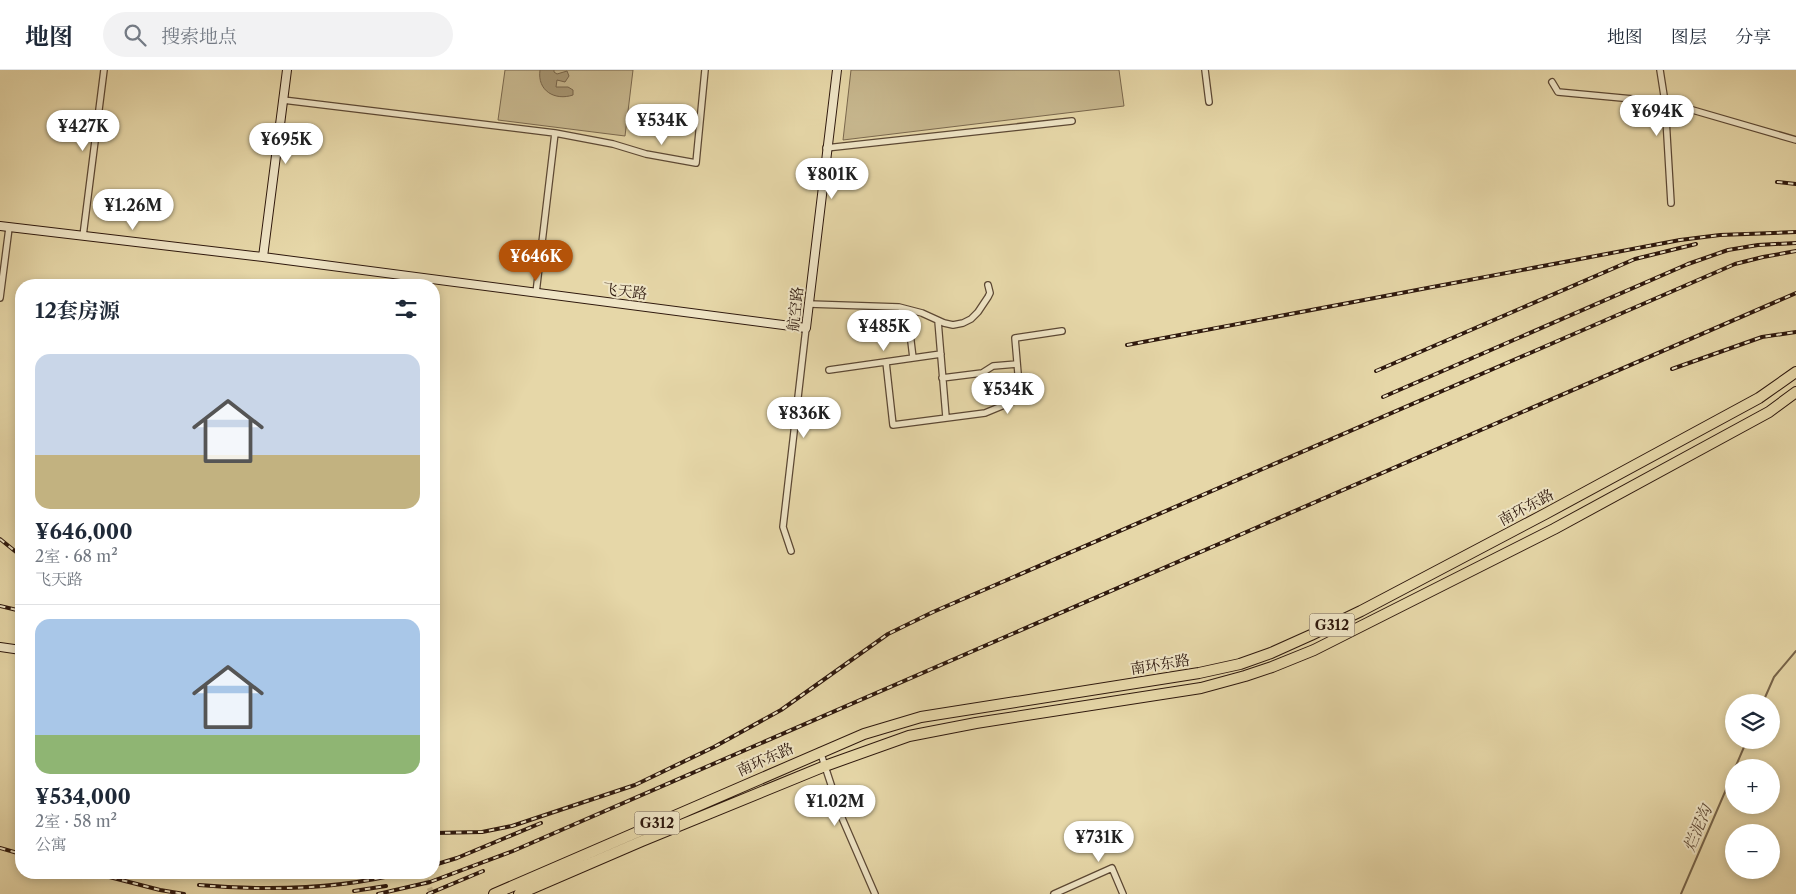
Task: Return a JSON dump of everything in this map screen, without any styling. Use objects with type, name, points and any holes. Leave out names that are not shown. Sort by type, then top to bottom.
[{"type":"highway","name":"南环东路","points":[[494,894],[820,751],[864,734],[921,717],[1189,674],[1240,664],[1311,635],[1545,514],[1759,398],[1796,372]]},
{"type":"highway","name":"南环东路","points":[[519,894],[656,835],[825,766],[909,736],[983,722],[1201,688],[1245,676],[1314,650],[1554,529],[1770,412],[1796,392]]},
{"type":"highway","points":[[1545,514],[1554,529]]},
{"type":"street","points":[[83,236],[104,70]]},
{"type":"street","points":[[263,257],[287,70]]},
{"type":"street","points":[[283,100],[555,133],[613,144],[646,154],[696,163],[705,70]]},
{"type":"street","name":"航空路","points":[[791,551],[783,527],[826,148],[837,70]]},
{"type":"street","points":[[1205,70],[1209,102]]},
{"type":"street","points":[[1660,70],[1665,102],[1671,203]]},
{"type":"street","points":[[1552,82],[1558,92],[1665,102],[1796,140]]},
{"type":"street","points":[[826,148],[1072,121]]},
{"type":"street","points":[[536,293],[555,133]]},
{"type":"street","name":"飞天路","points":[[0,226],[430,279]]},
{"type":"street","points":[[0,298],[9,228]]},
{"type":"street","name":"飞天路","points":[[440,280],[806,328]]},
{"type":"street","points":[[809,304],[899,307],[922,313],[953,325],[971,319],[990,293],[988,284]]},
{"type":"street","points":[[938,320],[946,418]]},
{"type":"street","points":[[909,325],[913,358]]},
{"type":"street","points":[[886,362],[893,425],[985,413],[1014,401],[1019,386],[1015,338],[1062,331]]},
{"type":"street","points":[[829,370],[941,354]]},
{"type":"street","points":[[942,378],[982,374],[993,366],[1017,364]]},
{"type":"street","points":[[0,647],[15,649]]},
{"type":"street","points":[[820,751],[842,818],[875,894]]},
{"type":"street","points":[[1054,894],[1112,868],[1123,894]]},
{"type":"shaded area","points":[[505,70],[633,70],[625,136],[498,120]]},
{"type":"shaded area","points":[[540,70],[554,70],[557,74],[567,71],[569,76],[565,82],[557,80],[556,87],[568,87],[573,90],[573,95],[560,97],[549,93],[541,84]]},
{"type":"shaded area","points":[[851,70],[1119,70],[1124,106],[843,140]]},
{"type":"waterway","name":"烂泥沟","points":[[1767,694],[1774,677],[1796,651]]},
{"type":"waterway","name":"烂泥沟","points":[[1739,759],[1743,749]]},
{"type":"waterway","name":"烂泥沟","points":[[1681,894],[1725,792]]},
{"type":"tunnel","points":[[426,879],[432,894]]},
{"type":"railway","points":[[1777,182],[1796,184]]},
{"type":"railway","points":[[1127,345],[1680,240],[1720,235],[1796,232]]},
{"type":"railway","points":[[1383,397],[1688,264],[1728,250],[1758,245],[1796,243]]},
{"type":"railway","points":[[1376,371],[1635,259],[1696,244]]},
{"type":"railway","points":[[440,833],[482,832],[512,826],[635,785],[714,747],[781,710],[888,634],[933,612],[1735,264],[1796,251]]},
{"type":"railway","points":[[440,878],[513,851],[1796,293]]},
{"type":"railway","points":[[1672,369],[1762,337],[1796,332]]},
{"type":"railway","points":[[0,539],[15,551]]},
{"type":"railway","points":[[0,606],[15,610]]},
{"type":"railway","points":[[440,863],[541,823]]},
{"type":"railway","points":[[0,848],[15,852]]},
{"type":"railway","points":[[428,894],[483,871]]},
{"type":"railway","points":[[117,879],[184,894]]},
{"type":"railway","points":[[199,885],[303,888],[374,879]]},
{"type":"railway","points":[[378,894],[438,879]]},
{"type":"railway","points":[[354,891],[386,886]]}]
